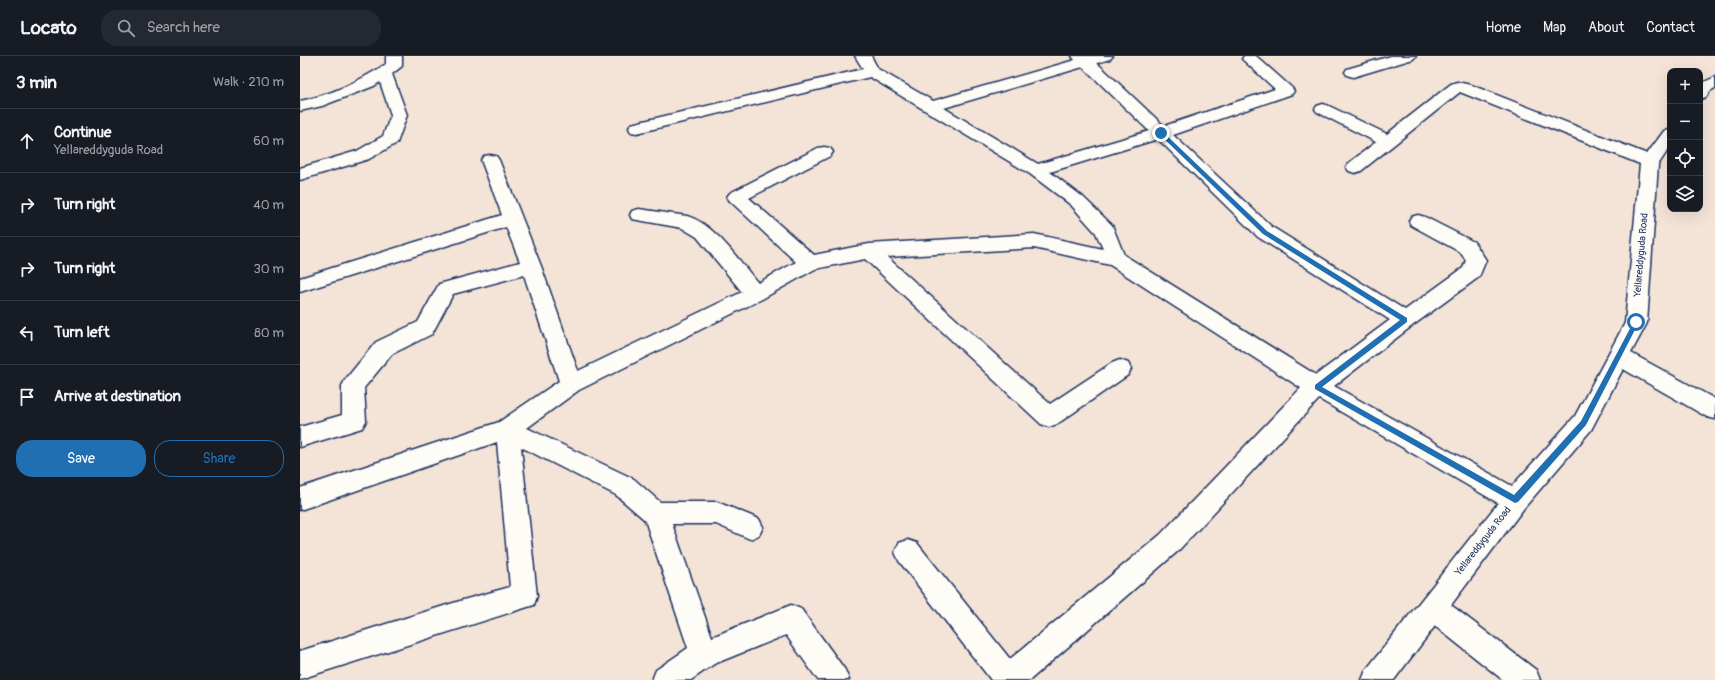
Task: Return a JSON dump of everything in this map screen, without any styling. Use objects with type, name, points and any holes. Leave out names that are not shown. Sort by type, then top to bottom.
[{"type":"street","points":[[300,106],[316,103],[368,83],[394,66],[394,56]]},
{"type":"street","points":[[931,107],[1083,59],[1105,56]]},
{"type":"street","points":[[1353,72],[1408,56]]},
{"type":"street","points":[[1083,59],[1265,232],[1405,320]]},
{"type":"street","points":[[1036,170],[1161,133],[1286,91],[1250,59]]},
{"type":"street","points":[[637,128],[867,64],[931,107],[1036,170],[1077,201],[1105,230],[1116,259]]},
{"type":"street","points":[[300,174],[363,155],[391,139],[399,115],[384,72]]},
{"type":"street","points":[[1703,90],[1715,82]]},
{"type":"street","points":[[1354,167],[1457,87],[1465,88],[1533,117],[1550,131],[1649,167],[1667,140]]},
{"type":"street","points":[[1323,109],[1388,141]]},
{"type":"street","points":[[810,263],[736,197],[824,152]]},
{"type":"street","points":[[490,160],[531,266],[571,384]]},
{"type":"street","name":"Yellareddyguda Road","points":[[1376,680],[1515,500],[1583,423],[1636,322],[1649,167]]},
{"type":"street","points":[[639,215],[687,222],[704,232],[755,294]]},
{"type":"street","points":[[300,285],[512,218]]},
{"type":"street","points":[[908,552],[1008,680],[1169,543],[1317,387],[1405,320],[1472,272],[1476,260],[1467,247],[1418,221]]},
{"type":"street","points":[[300,498],[507,429],[571,384],[755,294],[810,263],[869,251],[1034,240],[1116,259],[1317,387],[1515,500]]},
{"type":"street","points":[[869,251],[1049,417],[1120,369]]},
{"type":"street","points":[[300,437],[354,421],[353,386],[384,348],[425,328],[446,289],[531,266]]},
{"type":"street","points":[[1618,356],[1715,410]]},
{"type":"street","points":[[507,429],[625,487],[655,514],[704,654]]},
{"type":"street","points":[[300,664],[463,613],[524,596],[507,429]]},
{"type":"street","points":[[655,514],[717,513],[750,528]]},
{"type":"street","points":[[1432,607],[1526,680]]},
{"type":"street","points":[[666,680],[704,654],[791,619],[835,680]]},
{"type":"route","points":[[1161,133],[1265,232],[1405,320],[1317,387],[1515,500],[1583,423],[1636,322]]}]
